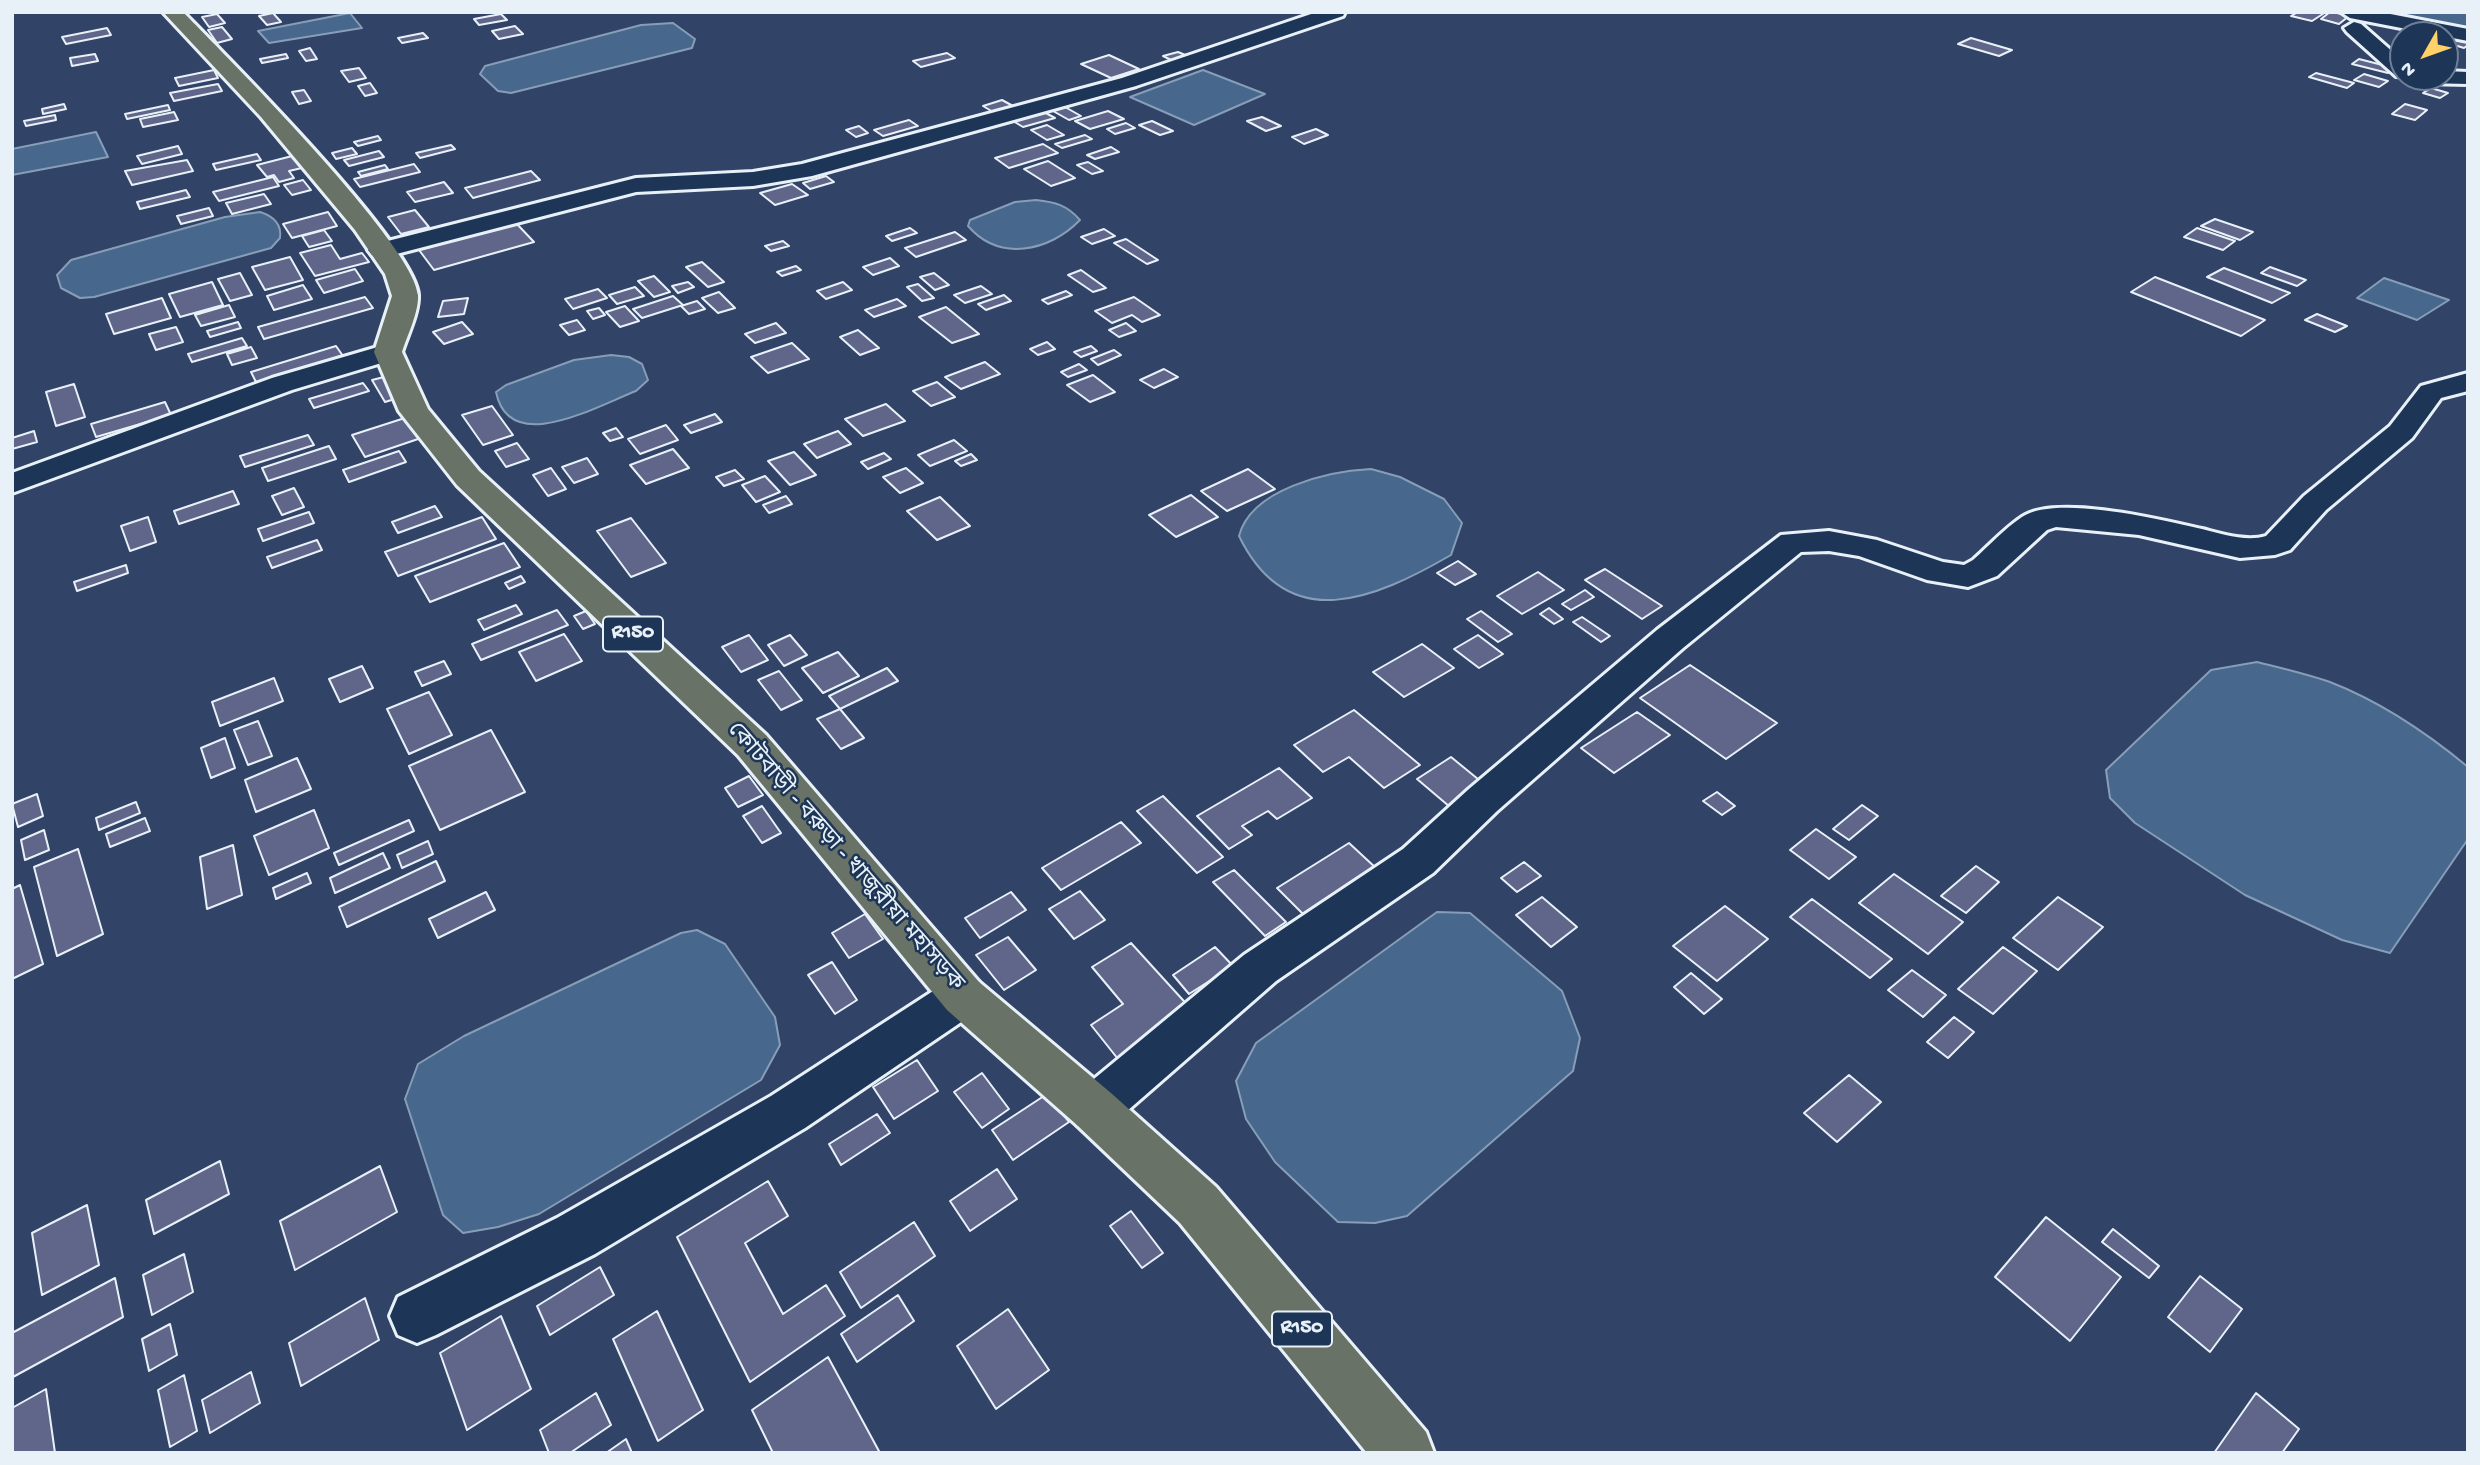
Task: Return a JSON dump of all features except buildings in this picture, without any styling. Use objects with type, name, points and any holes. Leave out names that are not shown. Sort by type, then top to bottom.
[{"type":"main road","points":[[172,12],[269,112],[398,274],[405,296],[387,352]]},
{"type":"main road","name":"কোটবাড়ী - বরুড়া - খাজুরীয়া মহাসড়ক","points":[[387,352],[414,411],[468,478],[752,745],[963,996],[1094,1109],[1198,1205],[1405,1453]]},
{"type":"street","points":[[381,250],[636,185],[753,179],[804,171],[1129,82],[1336,12]]},
{"type":"street","points":[[2352,20],[2468,35]]},
{"type":"street","points":[[2352,20],[2389,58]]},
{"type":"street","points":[[12,484],[282,384],[387,352]]},
{"type":"street","points":[[1094,1109],[1260,968],[1418,861],[1483,800],[1670,639],[1793,542],[1829,541],[1865,547],[1939,572],[1968,576],[1985,568],[2035,523],[2054,517],[2139,526],[2240,548],[2263,548],[2278,542],[2315,503],[2401,432],[2431,391],[2468,382]]},
{"type":"street","points":[[417,1316],[576,1236],[788,1112],[963,996]]},
{"type":"water","points":[[2468,12],[2468,31],[2459,29],[2459,21],[2426,21],[2396,14]]},
{"type":"water","points":[[350,13],[362,28],[269,43],[258,31]]},
{"type":"water","points":[[673,23],[695,39],[692,48],[511,93],[498,91],[480,74],[485,66],[641,25]]},
{"type":"water","points":[[1203,70],[1265,94],[1194,125],[1130,97]]},
{"type":"water","points":[[96,132],[108,157],[12,175],[12,149]]},
{"type":"water","points":[[1036,200],[1060,205],[1080,220],[1054,240],[1024,248],[994,245],[968,226],[970,220],[1015,202]]},
{"type":"water","points":[[260,212],[273,218],[280,228],[280,238],[271,248],[94,297],[80,298],[61,288],[57,275],[71,260],[225,217]]},
{"type":"water","points":[[2384,278],[2449,300],[2417,320],[2357,298]]},
{"type":"water","points":[[611,355],[629,357],[642,364],[648,380],[636,391],[578,415],[556,422],[536,424],[518,421],[504,411],[496,392],[506,385],[574,360]]},
{"type":"water","points":[[1371,469],[1400,477],[1444,499],[1462,523],[1451,555],[1393,585],[1363,595],[1335,600],[1308,598],[1282,588],[1259,568],[1239,536],[1246,520],[1259,506],[1293,486],[1314,479]]},
{"type":"water","points":[[2257,662],[2330,682],[2348,690],[2419,730],[2468,767],[2468,839],[2390,953],[2342,940],[2245,895],[2135,823],[2110,798],[2106,770],[2211,670]]},
{"type":"water","points":[[1437,912],[1470,913],[1562,991],[1580,1038],[1573,1071],[1407,1216],[1375,1223],[1338,1222],[1275,1162],[1246,1119],[1236,1081],[1256,1043]]},
{"type":"water","points":[[697,930],[725,944],[775,1017],[780,1045],[761,1080],[539,1214],[498,1227],[463,1233],[443,1215],[405,1099],[418,1064],[464,1036],[681,933]]}]
